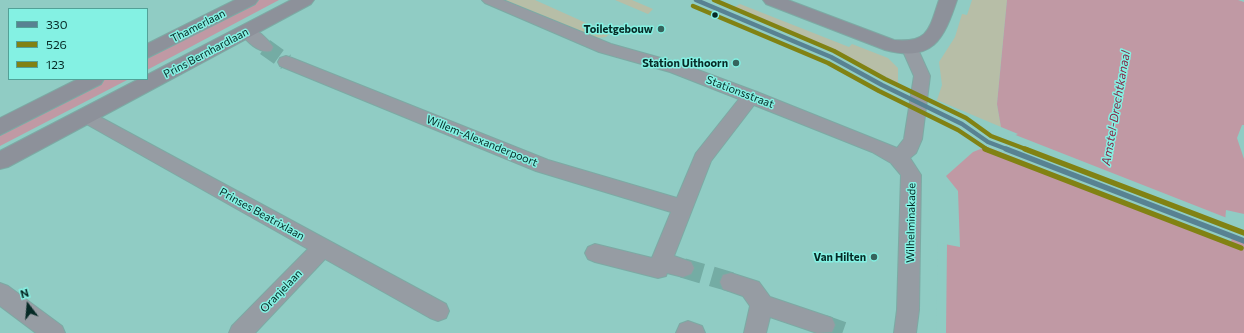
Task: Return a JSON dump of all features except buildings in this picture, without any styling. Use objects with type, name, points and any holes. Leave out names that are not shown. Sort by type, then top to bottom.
[{"type":"street","name":"Thamerlaan","points":[[148,51],[248,0]]},
{"type":"street","name":"Prins Bernhardlaan","points":[[0,161],[304,0]]},
{"type":"street","name":"Stationsstraat","points":[[490,0],[605,48],[676,68],[751,96],[872,144],[898,157]]},
{"type":"street","points":[[772,0],[892,46],[910,49],[921,46],[930,40],[939,28],[948,0]]},
{"type":"street","points":[[247,31],[265,46]]},
{"type":"street","points":[[898,157],[909,148],[913,139],[922,76],[910,49]]},
{"type":"street","name":"Willem-Alexanderpoort","points":[[286,62],[543,166],[683,208]]},
{"type":"street","points":[[0,127],[92,80]]},
{"type":"street","points":[[595,253],[658,269],[704,158],[751,96]]},
{"type":"street","name":"Prinses Beatrixlaan","points":[[87,116],[322,248],[438,311]]},
{"type":"street","name":"Wilhelminakade","points":[[898,157],[906,164],[911,175],[909,296],[905,333]]},
{"type":"street","name":"Oranjelaan","points":[[240,333],[322,248]]},
{"type":"street","points":[[662,262],[683,268]]},
{"type":"street","points":[[731,282],[751,289],[762,304],[824,325]]},
{"type":"street","points":[[0,293],[54,333]]},
{"type":"street","points":[[755,333],[762,304]]},
{"type":"street","points":[[687,333],[688,331],[694,333]]},
{"type":"green space","points":[[505,0],[535,0],[604,31],[612,25],[615,28],[606,37],[595,38]]},
{"type":"green space","points":[[615,0],[632,0],[653,9],[648,14]]},
{"type":"green space","points":[[972,0],[1007,0],[997,104],[1001,127],[937,100],[942,85],[939,62],[955,37],[962,14],[967,15]]},
{"type":"green space","points":[[740,4],[849,47],[852,44],[888,58],[898,68],[898,83],[808,38],[733,8]]},
{"type":"water","points":[[259,0],[279,0],[148,69],[148,56]]},
{"type":"water","name":"Amstel-Drechtkanaal","points":[[1007,0],[1238,0],[1244,2],[1244,125],[1242,125],[1237,138],[1244,159],[1244,214],[1226,210],[1224,235],[1244,243],[1244,333],[938,333],[939,243],[960,247],[958,191],[946,176],[973,152],[1018,134],[1001,127],[997,104]]},
{"type":"water","points":[[103,80],[127,80],[0,146],[0,133]]},
{"type":"pier","points":[[1013,134],[1227,218],[1226,234],[1232,236],[1231,243],[985,146]]},
{"type":"pier","points":[[938,242],[947,244],[946,333],[936,333]]},
{"type":"tunnel","points":[[265,47],[286,62]]},
{"type":"tunnel","points":[[683,268],[731,282]]},
{"type":"tunnel","points":[[824,325],[847,333]]},
{"type":"transit line","name":"330","points":[[696,0],[831,57],[882,85],[962,124],[988,142],[1244,241]]},
{"type":"transit line","name":"123","points":[[714,0],[834,51],[885,79],[966,118],[991,136],[1244,233]]},
{"type":"transit line","name":"526","points":[[693,6],[828,63],[879,91],[958,130],[985,149],[1241,248]]},
{"type":"place","name":"Toiletgebouw","points":[[661,29]]},
{"type":"place","name":"Station Uithoorn","points":[[736,63]]},
{"type":"place","name":"Van Hilten","points":[[874,257]]}]
